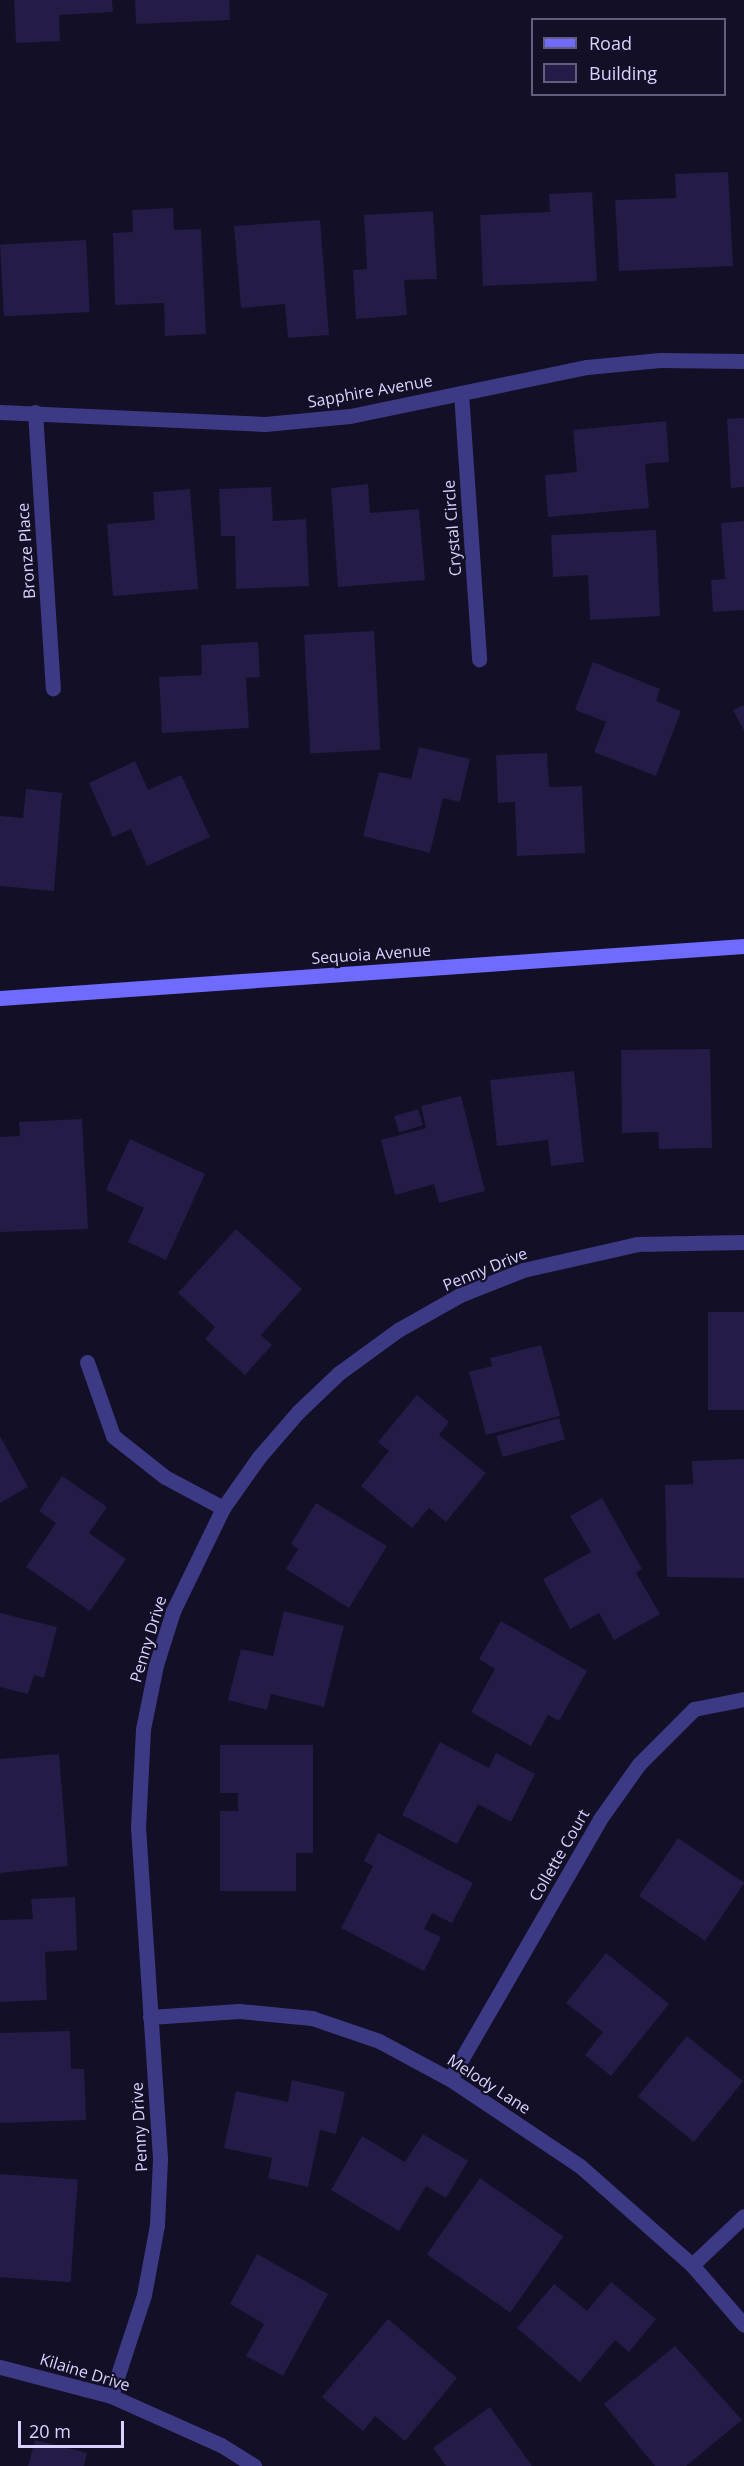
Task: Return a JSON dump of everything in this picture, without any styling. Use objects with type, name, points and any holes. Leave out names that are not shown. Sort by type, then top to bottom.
[{"type":"street","name":"Sapphire Avenue","points":[[0,412],[265,424],[350,416],[587,367],[660,360],[744,361]]},
{"type":"street","name":"Crystal Circle","points":[[461,393],[479,659]]},
{"type":"street","name":"Bronze Place","points":[[35,412],[53,688]]},
{"type":"street","name":"Sequoia Avenue","points":[[0,998],[744,946]]},
{"type":"street","name":"Penny Drive","points":[[111,2396],[144,2295],[157,2225],[160,2158],[138,1828],[143,1729],[156,1665],[173,1611],[223,1508],[266,1448],[339,1373],[398,1330],[460,1295],[523,1270],[637,1244],[744,1242]]},
{"type":"street","points":[[87,1362],[113,1436],[165,1477],[223,1508]]},
{"type":"street","name":"Collette Court","points":[[450,2079],[600,1819],[639,1764],[694,1709],[744,1699]]},
{"type":"street","name":"Melody Lane","points":[[150,2016],[239,2011],[312,2018],[379,2041],[450,2079],[580,2166],[692,2265],[744,2325]]},
{"type":"street","points":[[692,2265],[744,2216]]},
{"type":"street","name":"Kilaine Drive","points":[[0,2367],[111,2396],[221,2445],[254,2466]]},
{"type":"building","points":[[14,0],[112,0],[113,12],[59,15],[60,41],[16,43]]},
{"type":"building","points":[[135,0],[229,0],[230,20],[136,24]]},
{"type":"building","points":[[728,172],[733,266],[619,271],[615,200],[676,198],[675,174]]},
{"type":"building","points":[[592,192],[597,281],[483,286],[480,215],[550,212],[549,194]]},
{"type":"building","points":[[173,208],[174,230],[201,229],[206,334],[165,336],[164,303],[115,305],[113,233],[133,232],[132,210]]},
{"type":"building","points":[[433,211],[437,279],[404,280],[407,315],[356,319],[353,270],[367,269],[364,215]]},
{"type":"building","points":[[320,220],[329,335],[288,338],[285,304],[241,308],[234,226]]},
{"type":"building","points":[[86,240],[90,312],[4,316],[0,245]]},
{"type":"building","points":[[744,418],[744,487],[731,488],[727,419]]},
{"type":"building","points":[[666,421],[669,462],[645,464],[649,508],[548,517],[545,475],[577,472],[573,430]]},
{"type":"building","points":[[368,484],[370,513],[419,509],[425,580],[338,587],[331,488]]},
{"type":"building","points":[[271,487],[273,521],[306,519],[309,586],[236,589],[235,536],[221,536],[219,489]]},
{"type":"building","points":[[190,489],[198,589],[113,596],[107,524],[155,520],[153,492]]},
{"type":"building","points":[[744,521],[744,610],[713,612],[711,580],[725,579],[721,523]]},
{"type":"building","points":[[656,530],[660,616],[590,620],[588,575],[553,577],[551,535]]},
{"type":"building","points":[[374,631],[380,750],[310,754],[304,635]]},
{"type":"building","points":[[258,642],[260,677],[246,678],[249,728],[162,733],[159,677],[202,675],[201,645]]},
{"type":"building","points":[[593,662],[660,689],[656,701],[681,711],[656,776],[594,752],[606,722],[575,710]]},
{"type":"building","points":[[744,705],[744,731],[733,710]]},
{"type":"building","points":[[419,747],[470,759],[460,802],[443,798],[430,853],[363,836],[379,772],[411,779]]},
{"type":"building","points":[[547,753],[549,787],[582,786],[585,853],[517,856],[515,802],[498,803],[496,755]]},
{"type":"building","points":[[135,761],[148,790],[181,775],[210,837],[147,866],[131,829],[113,837],[89,783]]},
{"type":"building","points":[[26,789],[62,793],[54,891],[0,886],[0,816],[23,818]]},
{"type":"building","points":[[710,1049],[712,1148],[659,1149],[658,1132],[622,1133],[621,1050]]},
{"type":"building","points":[[574,1071],[584,1162],[551,1166],[548,1140],[497,1146],[490,1080]]},
{"type":"building","points":[[461,1096],[485,1191],[439,1203],[434,1184],[395,1195],[381,1140],[426,1128],[421,1106]]},
{"type":"building","points":[[418,1109],[423,1125],[399,1133],[394,1116]]},
{"type":"building","points":[[82,1119],[88,1229],[0,1232],[0,1137],[20,1136],[19,1122]]},
{"type":"building","points":[[130,1139],[205,1174],[166,1260],[128,1242],[144,1208],[106,1190]]},
{"type":"building","points":[[236,1229],[302,1289],[261,1335],[272,1345],[245,1375],[205,1339],[215,1327],[178,1293]]},
{"type":"building","points":[[708,1312],[744,1312],[744,1410],[708,1410]]},
{"type":"building","points":[[541,1345],[560,1416],[486,1435],[469,1372],[492,1366],[490,1358]]},
{"type":"building","points":[[417,1395],[449,1422],[439,1435],[486,1473],[446,1522],[429,1508],[412,1528],[361,1486],[389,1451],[378,1442]]},
{"type":"building","points":[[559,1418],[565,1439],[503,1457],[497,1436]]},
{"type":"building","points":[[0,1436],[28,1487],[0,1503]]},
{"type":"building","points":[[744,1459],[744,1578],[667,1577],[665,1485],[693,1484],[692,1461]]},
{"type":"building","points":[[62,1476],[107,1507],[89,1533],[126,1559],[90,1611],[26,1567],[56,1523],[39,1511]]},
{"type":"building","points":[[602,1498],[642,1569],[636,1573],[660,1614],[614,1640],[599,1613],[570,1629],[543,1579],[591,1552],[570,1516]]},
{"type":"building","points":[[316,1503],[387,1546],[349,1608],[286,1569],[298,1549],[291,1544]]},
{"type":"building","points":[[284,1611],[344,1626],[324,1707],[271,1694],[267,1710],[228,1700],[241,1649],[273,1656]]},
{"type":"building","points":[[0,1613],[57,1627],[44,1678],[34,1675],[28,1694],[0,1687]]},
{"type":"building","points":[[501,1621],[587,1671],[559,1721],[548,1715],[531,1746],[471,1712],[495,1669],[479,1659]]},
{"type":"building","points":[[440,1742],[489,1768],[496,1753],[535,1774],[511,1822],[478,1804],[457,1844],[402,1815]]},
{"type":"building","points":[[220,1745],[313,1745],[313,1853],[296,1853],[296,1891],[220,1891],[220,1811],[238,1811],[238,1793],[220,1793]]},
{"type":"building","points":[[59,1754],[68,1866],[0,1873],[0,1759]]},
{"type":"building","points":[[378,1833],[473,1883],[452,1923],[432,1913],[424,1929],[441,1937],[424,1971],[341,1928],[373,1866],[364,1861]]},
{"type":"building","points":[[678,1838],[744,1883],[705,1941],[639,1896]]},
{"type":"building","points":[[75,1897],[77,1950],[45,1952],[47,2000],[0,2002],[0,1920],[33,1919],[31,1899]]},
{"type":"building","points":[[606,1953],[669,2004],[611,2076],[585,2055],[603,2032],[566,2003]]},
{"type":"building","points":[[70,2031],[71,2069],[84,2069],[86,2120],[0,2123],[0,2033]]},
{"type":"building","points":[[687,2036],[743,2081],[694,2142],[638,2097]]},
{"type":"building","points":[[292,2080],[345,2092],[336,2134],[320,2130],[308,2187],[268,2178],[272,2158],[224,2148],[236,2091],[288,2102]]},
{"type":"building","points":[[423,2134],[468,2161],[446,2198],[426,2186],[399,2231],[331,2190],[362,2136],[405,2162]]},
{"type":"building","points":[[0,2174],[78,2179],[71,2282],[0,2277]]},
{"type":"building","points":[[480,2178],[564,2237],[510,2313],[427,2254]]},
{"type":"building","points":[[257,2254],[328,2294],[283,2376],[246,2356],[264,2324],[230,2304]]},
{"type":"building","points":[[611,2282],[656,2319],[629,2352],[615,2340],[580,2382],[517,2328],[554,2284],[587,2311]]},
{"type":"building","points":[[388,2319],[457,2378],[405,2441],[375,2416],[363,2431],[322,2397]]},
{"type":"building","points":[[675,2346],[742,2420],[686,2466],[655,2466],[604,2404]]},
{"type":"building","points":[[490,2407],[532,2466],[446,2466],[433,2448]]},
{"type":"building","points":[[35,2440],[87,2453],[84,2466],[28,2466]]}]
